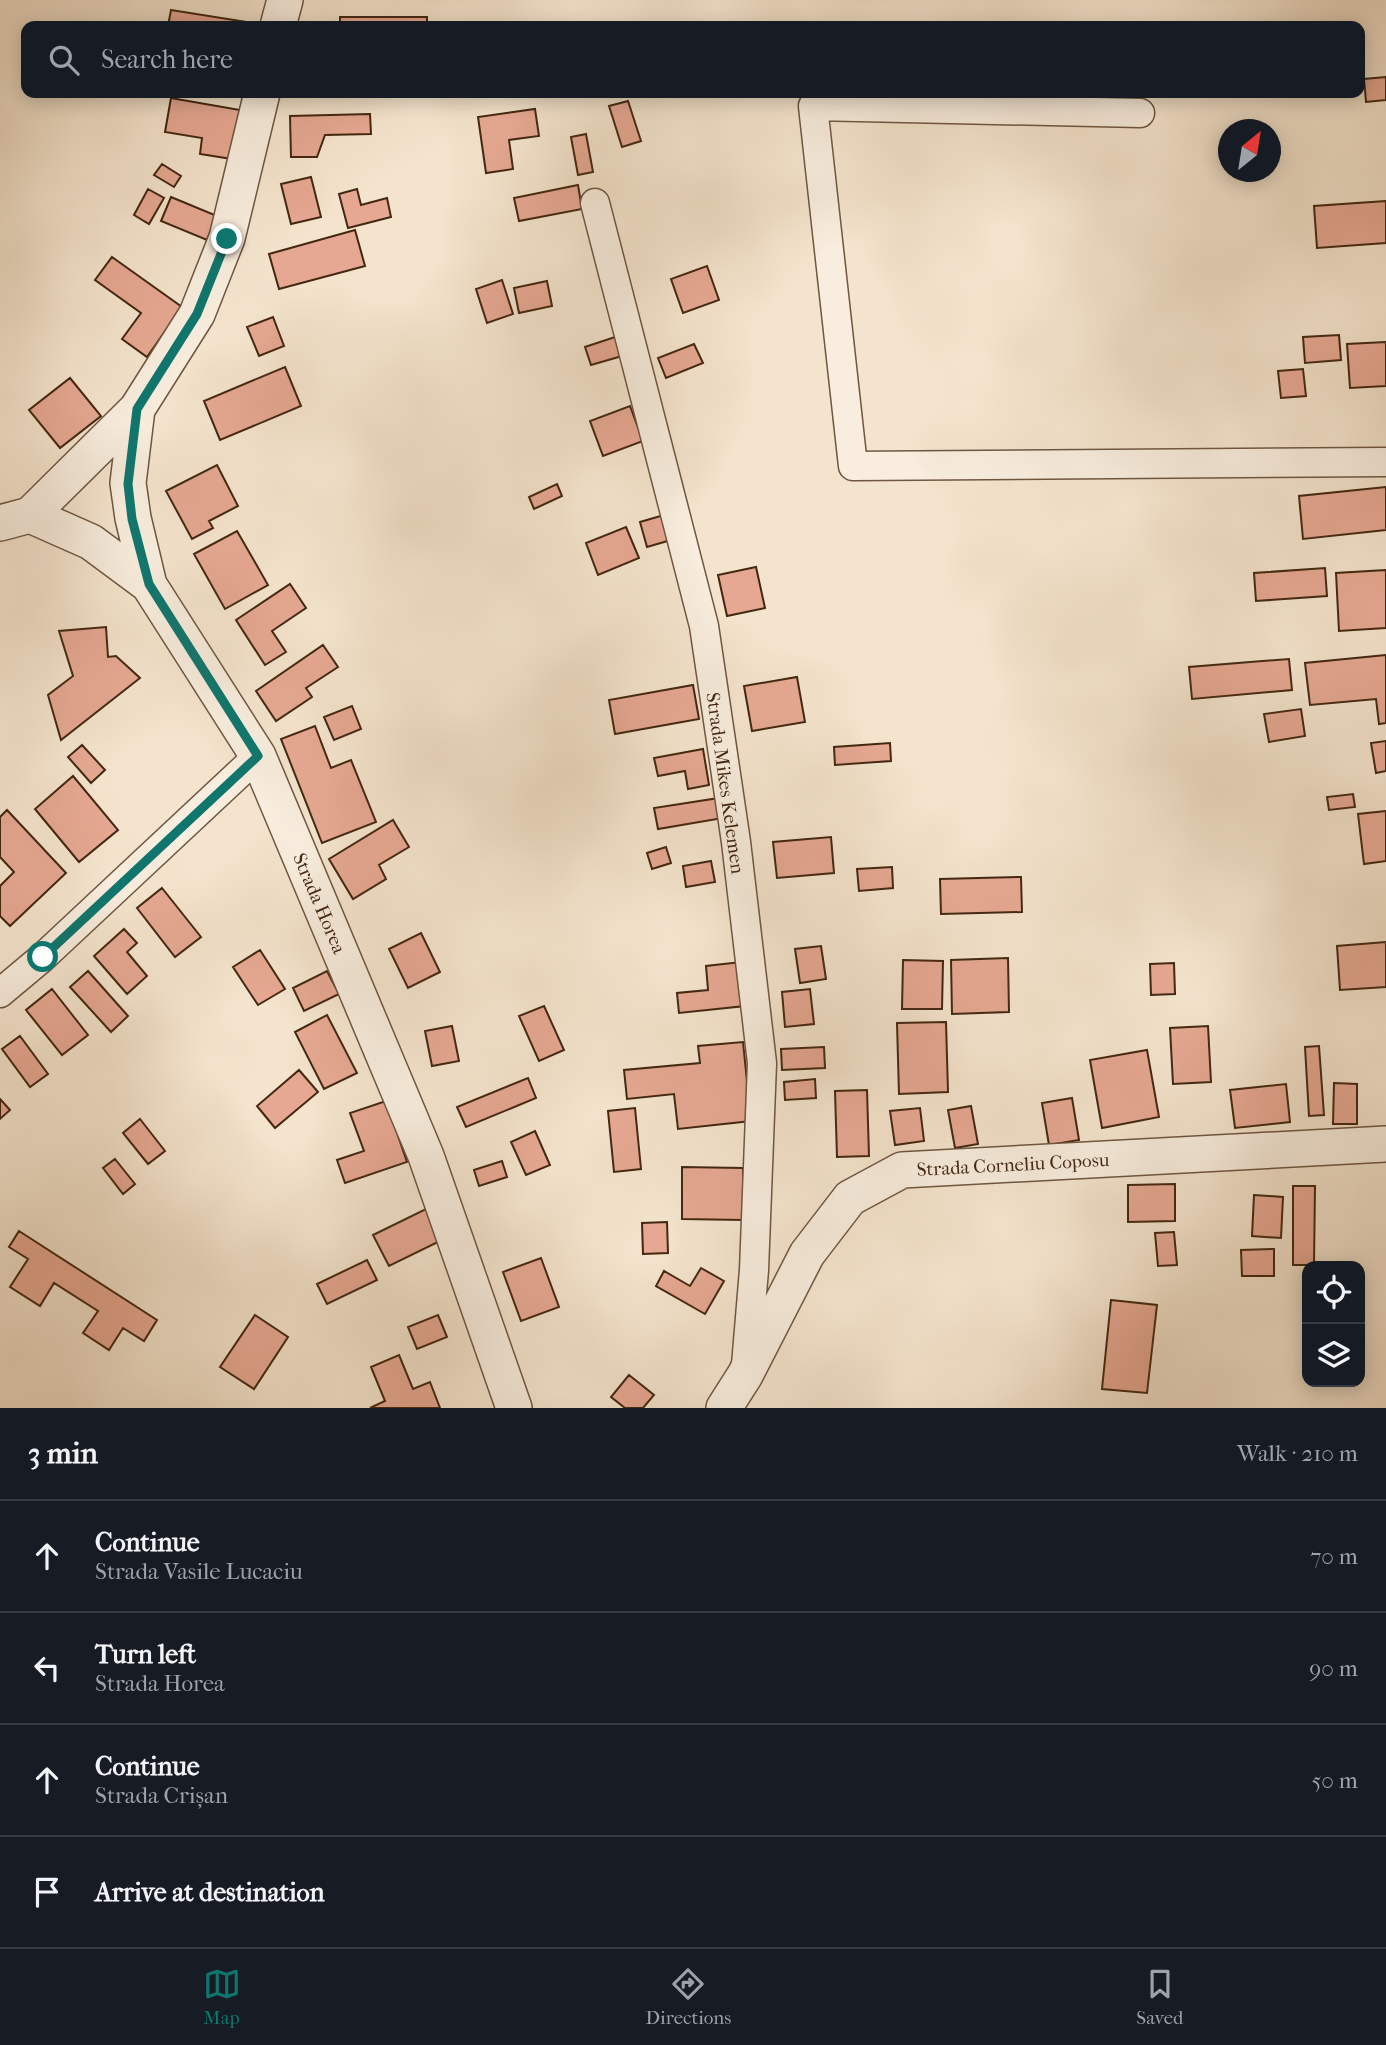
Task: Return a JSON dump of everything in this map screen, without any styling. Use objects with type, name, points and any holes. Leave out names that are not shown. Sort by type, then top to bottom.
[{"type":"street","points":[[279,21],[285,0]]},
{"type":"street","points":[[15,519],[137,409],[197,314],[227,239],[261,98]]},
{"type":"street","points":[[1140,113],[813,106],[853,466],[1386,462]]},
{"type":"street","name":"Strada Mikes Kelemen","points":[[595,203],[704,626],[736,842],[762,1063],[754,1270],[745,1375]]},
{"type":"street","name":"Strada Horea","points":[[137,409],[128,484],[132,519],[149,584],[258,756],[426,1156],[514,1408]]},
{"type":"street","points":[[15,519],[91,542],[149,584]]},
{"type":"street","points":[[0,993],[54,947],[258,756]]},
{"type":"street","name":"Strada Corneliu Coposu","points":[[724,1408],[745,1375],[807,1254],[849,1198],[902,1170],[1386,1144]]},
{"type":"building","points":[[171,10],[240,21],[169,21]]},
{"type":"building","points":[[340,17],[427,17],[427,21],[340,21]]},
{"type":"building","points":[[1386,77],[1386,100],[1366,102],[1365,79]]},
{"type":"building","points":[[171,98],[240,110],[232,159],[200,154],[202,138],[165,132]]},
{"type":"building","points":[[628,101],[641,141],[622,147],[609,106]]},
{"type":"building","points":[[535,109],[539,136],[509,140],[513,169],[486,173],[478,117]]},
{"type":"building","points":[[370,114],[371,134],[325,135],[317,157],[291,157],[290,116]]},
{"type":"building","points":[[586,134],[593,172],[578,175],[571,137]]},
{"type":"building","points":[[162,164],[181,176],[174,187],[154,175]]},
{"type":"building","points":[[311,177],[321,217],[291,224],[281,184]]},
{"type":"building","points":[[578,185],[582,209],[519,221],[514,198]]},
{"type":"building","points":[[148,189],[164,198],[149,224],[134,215]]},
{"type":"building","points":[[357,189],[361,205],[387,198],[391,217],[348,228],[339,194]]},
{"type":"building","points":[[171,197],[217,216],[207,240],[161,221]]},
{"type":"building","points":[[1386,201],[1386,243],[1317,248],[1314,206]]},
{"type":"building","points":[[355,230],[365,266],[279,289],[269,254]]},
{"type":"building","points":[[112,257],[182,307],[147,357],[122,339],[141,313],[95,280]]},
{"type":"building","points":[[707,266],[719,300],[683,313],[671,279]]},
{"type":"building","points":[[502,280],[513,314],[487,323],[476,289]]},
{"type":"building","points":[[547,281],[552,306],[519,313],[514,288]]},
{"type":"building","points":[[273,317],[284,346],[259,356],[247,327]]},
{"type":"building","points":[[1339,335],[1341,360],[1305,363],[1303,337]]},
{"type":"building","points":[[615,337],[622,356],[591,365],[585,347]]},
{"type":"building","points":[[1386,342],[1386,386],[1350,388],[1347,344]]},
{"type":"building","points":[[694,344],[703,363],[666,378],[658,358]]},
{"type":"building","points":[[285,367],[301,406],[220,440],[204,401]]},
{"type":"building","points":[[1303,369],[1306,396],[1281,398],[1278,371]]},
{"type":"building","points":[[70,378],[101,416],[60,448],[29,410]]},
{"type":"building","points":[[630,406],[643,441],[603,456],[590,421]]},
{"type":"building","points":[[217,465],[238,506],[209,521],[213,528],[192,539],[166,491]]},
{"type":"building","points":[[557,484],[562,496],[534,509],[529,497]]},
{"type":"building","points":[[1386,487],[1386,530],[1303,539],[1299,496]]},
{"type":"building","points":[[664,515],[671,540],[647,547],[640,522]]},
{"type":"building","points":[[626,527],[639,558],[598,575],[586,543]]},
{"type":"building","points":[[237,531],[268,585],[225,609],[194,554]]},
{"type":"building","points":[[756,567],[765,608],[727,616],[718,575]]},
{"type":"building","points":[[1325,568],[1327,596],[1256,601],[1254,573]]},
{"type":"building","points":[[1386,570],[1386,628],[1339,631],[1336,573]]},
{"type":"building","points":[[290,584],[306,608],[272,631],[286,652],[265,665],[236,620]]},
{"type":"building","points":[[106,627],[108,657],[116,656],[140,678],[61,740],[48,695],[73,676],[59,631]]},
{"type":"building","points":[[323,645],[338,667],[306,688],[312,697],[276,721],[256,691]]},
{"type":"building","points":[[1386,655],[1386,723],[1379,724],[1376,699],[1310,705],[1305,663]]},
{"type":"building","points":[[1289,659],[1292,690],[1192,699],[1189,667]]},
{"type":"building","points":[[797,677],[805,722],[752,731],[744,686]]},
{"type":"building","points":[[693,685],[699,719],[615,734],[609,700]]},
{"type":"building","points":[[352,706],[361,729],[334,740],[324,717]]},
{"type":"building","points":[[1301,709],[1305,736],[1269,742],[1264,714]]},
{"type":"building","points":[[315,726],[331,768],[351,760],[376,822],[322,843],[281,739]]},
{"type":"building","points":[[1386,741],[1386,771],[1376,773],[1371,743]]},
{"type":"building","points":[[890,743],[891,761],[835,765],[834,747]]},
{"type":"building","points":[[82,745],[105,770],[91,783],[68,757]]},
{"type":"building","points":[[703,749],[709,785],[688,789],[685,771],[658,776],[654,758]]},
{"type":"building","points":[[73,776],[118,830],[79,862],[35,809]]},
{"type":"building","points":[[1353,794],[1355,807],[1329,810],[1327,797]]},
{"type":"building","points":[[719,798],[723,818],[658,829],[654,808]]},
{"type":"building","points":[[7,810],[66,873],[10,926],[0,916],[0,886],[14,872],[0,857],[0,817]]},
{"type":"building","points":[[1386,811],[1386,861],[1364,864],[1358,814]]},
{"type":"building","points":[[393,820],[409,847],[379,865],[386,879],[353,899],[329,859]]},
{"type":"building","points":[[831,837],[834,873],[777,878],[773,842]]},
{"type":"building","points":[[666,847],[671,863],[652,869],[647,853]]},
{"type":"building","points":[[711,861],[715,882],[686,887],[683,866]]},
{"type":"building","points":[[892,867],[893,888],[859,891],[857,869]]},
{"type":"building","points":[[1021,877],[1022,912],[941,914],[940,879]]},
{"type":"building","points":[[162,888],[201,937],[175,957],[137,908]]},
{"type":"building","points":[[124,929],[137,943],[127,952],[147,976],[127,994],[94,956]]},
{"type":"building","points":[[421,933],[440,972],[408,988],[389,949]]},
{"type":"building","points":[[1386,942],[1386,987],[1340,990],[1337,946]]},
{"type":"building","points":[[821,946],[826,979],[800,983],[795,949]]},
{"type":"building","points":[[260,950],[285,989],[258,1005],[233,967]]},
{"type":"building","points":[[1008,958],[1009,1012],[952,1014],[951,960]]},
{"type":"building","points":[[903,960],[943,961],[942,1009],[902,1009]]},
{"type":"building","points":[[741,962],[745,1006],[679,1013],[677,993],[708,990],[706,966]]},
{"type":"building","points":[[1174,963],[1175,994],[1151,995],[1150,964]]},
{"type":"building","points":[[88,971],[128,1016],[111,1032],[70,987]]},
{"type":"building","points":[[327,971],[339,994],[304,1011],[293,988]]},
{"type":"building","points":[[52,989],[88,1035],[62,1055],[26,1010]]},
{"type":"building","points":[[810,989],[814,1024],[785,1027],[782,992]]},
{"type":"building","points":[[544,1006],[564,1050],[539,1061],[519,1016]]},
{"type":"building","points":[[327,1015],[357,1073],[324,1089],[295,1032]]},
{"type":"building","points":[[946,1022],[948,1092],[899,1094],[897,1023]]},
{"type":"building","points":[[452,1026],[459,1061],[432,1066],[425,1031]]},
{"type":"building","points":[[1208,1026],[1211,1082],[1173,1084],[1170,1028]]},
{"type":"building","points":[[20,1036],[48,1074],[30,1087],[2,1049]]},
{"type":"building","points":[[743,1042],[751,1121],[678,1129],[674,1094],[627,1099],[624,1070],[700,1063],[698,1046]]},
{"type":"building","points":[[1319,1046],[1324,1115],[1309,1116],[1305,1047]]},
{"type":"building","points":[[824,1047],[825,1068],[782,1070],[781,1049]]},
{"type":"building","points":[[1147,1050],[1159,1117],[1102,1128],[1090,1060]]},
{"type":"building","points":[[299,1070],[318,1092],[275,1128],[257,1106]]},
{"type":"building","points":[[528,1078],[536,1098],[466,1127],[457,1107]]},
{"type":"building","points":[[815,1079],[816,1098],[785,1100],[784,1082]]},
{"type":"building","points":[[1334,1083],[1357,1084],[1357,1124],[1333,1124]]},
{"type":"building","points":[[1286,1084],[1290,1122],[1235,1128],[1230,1090]]},
{"type":"building","points":[[867,1090],[869,1156],[837,1157],[835,1091]]},
{"type":"building","points":[[1072,1098],[1079,1140],[1049,1145],[1042,1103]]},
{"type":"building","points":[[0,1099],[10,1110],[0,1119]]},
{"type":"building","points":[[386,1101],[407,1162],[345,1183],[337,1160],[364,1151],[350,1113]]},
{"type":"building","points":[[971,1106],[978,1144],[955,1148],[948,1110]]},
{"type":"building","points":[[635,1108],[641,1169],[614,1172],[608,1111]]},
{"type":"building","points":[[920,1108],[924,1141],[895,1145],[890,1111]]},
{"type":"building","points":[[140,1119],[165,1151],[148,1164],[123,1133]]},
{"type":"building","points":[[535,1131],[550,1165],[526,1175],[511,1142]]},
{"type":"building","points":[[115,1159],[135,1184],[123,1194],[103,1168]]},
{"type":"building","points":[[502,1161],[507,1177],[479,1186],[474,1170]]},
{"type":"building","points":[[682,1167],[743,1168],[743,1220],[682,1219]]},
{"type":"building","points":[[1175,1184],[1175,1221],[1128,1222],[1128,1185]]},
{"type":"building","points":[[1293,1186],[1315,1186],[1314,1261],[1302,1261],[1302,1265],[1293,1265]]},
{"type":"building","points":[[1254,1195],[1283,1197],[1281,1238],[1252,1236]]},
{"type":"building","points":[[428,1208],[444,1239],[389,1266],[373,1235]]},
{"type":"building","points":[[667,1222],[668,1253],[643,1254],[642,1223]]},
{"type":"building","points":[[19,1231],[157,1320],[144,1341],[123,1328],[109,1350],[83,1333],[98,1311],[54,1283],[40,1306],[10,1287],[28,1259],[9,1247]]},
{"type":"building","points":[[1174,1232],[1177,1265],[1158,1266],[1155,1233]]},
{"type":"building","points":[[1274,1249],[1274,1276],[1242,1276],[1241,1250]]},
{"type":"building","points":[[541,1258],[559,1307],[521,1321],[503,1272]]},
{"type":"building","points":[[367,1260],[377,1280],[327,1304],[317,1284]]},
{"type":"building","points":[[701,1268],[724,1281],[705,1314],[656,1286],[664,1271],[690,1286]]},
{"type":"building","points":[[1111,1300],[1157,1305],[1147,1393],[1102,1389]]},
{"type":"building","points":[[255,1315],[288,1337],[254,1389],[220,1367]]},
{"type":"building","points":[[438,1315],[447,1337],[417,1349],[408,1327]]},
{"type":"building","points":[[399,1355],[413,1389],[430,1382],[440,1408],[370,1408],[385,1401],[371,1367]]},
{"type":"building","points":[[629,1375],[654,1395],[643,1408],[625,1408],[611,1397]]},
{"type":"route","points":[[43,957],[258,756],[149,584],[132,519],[128,484],[137,409],[197,314],[227,239]]}]
